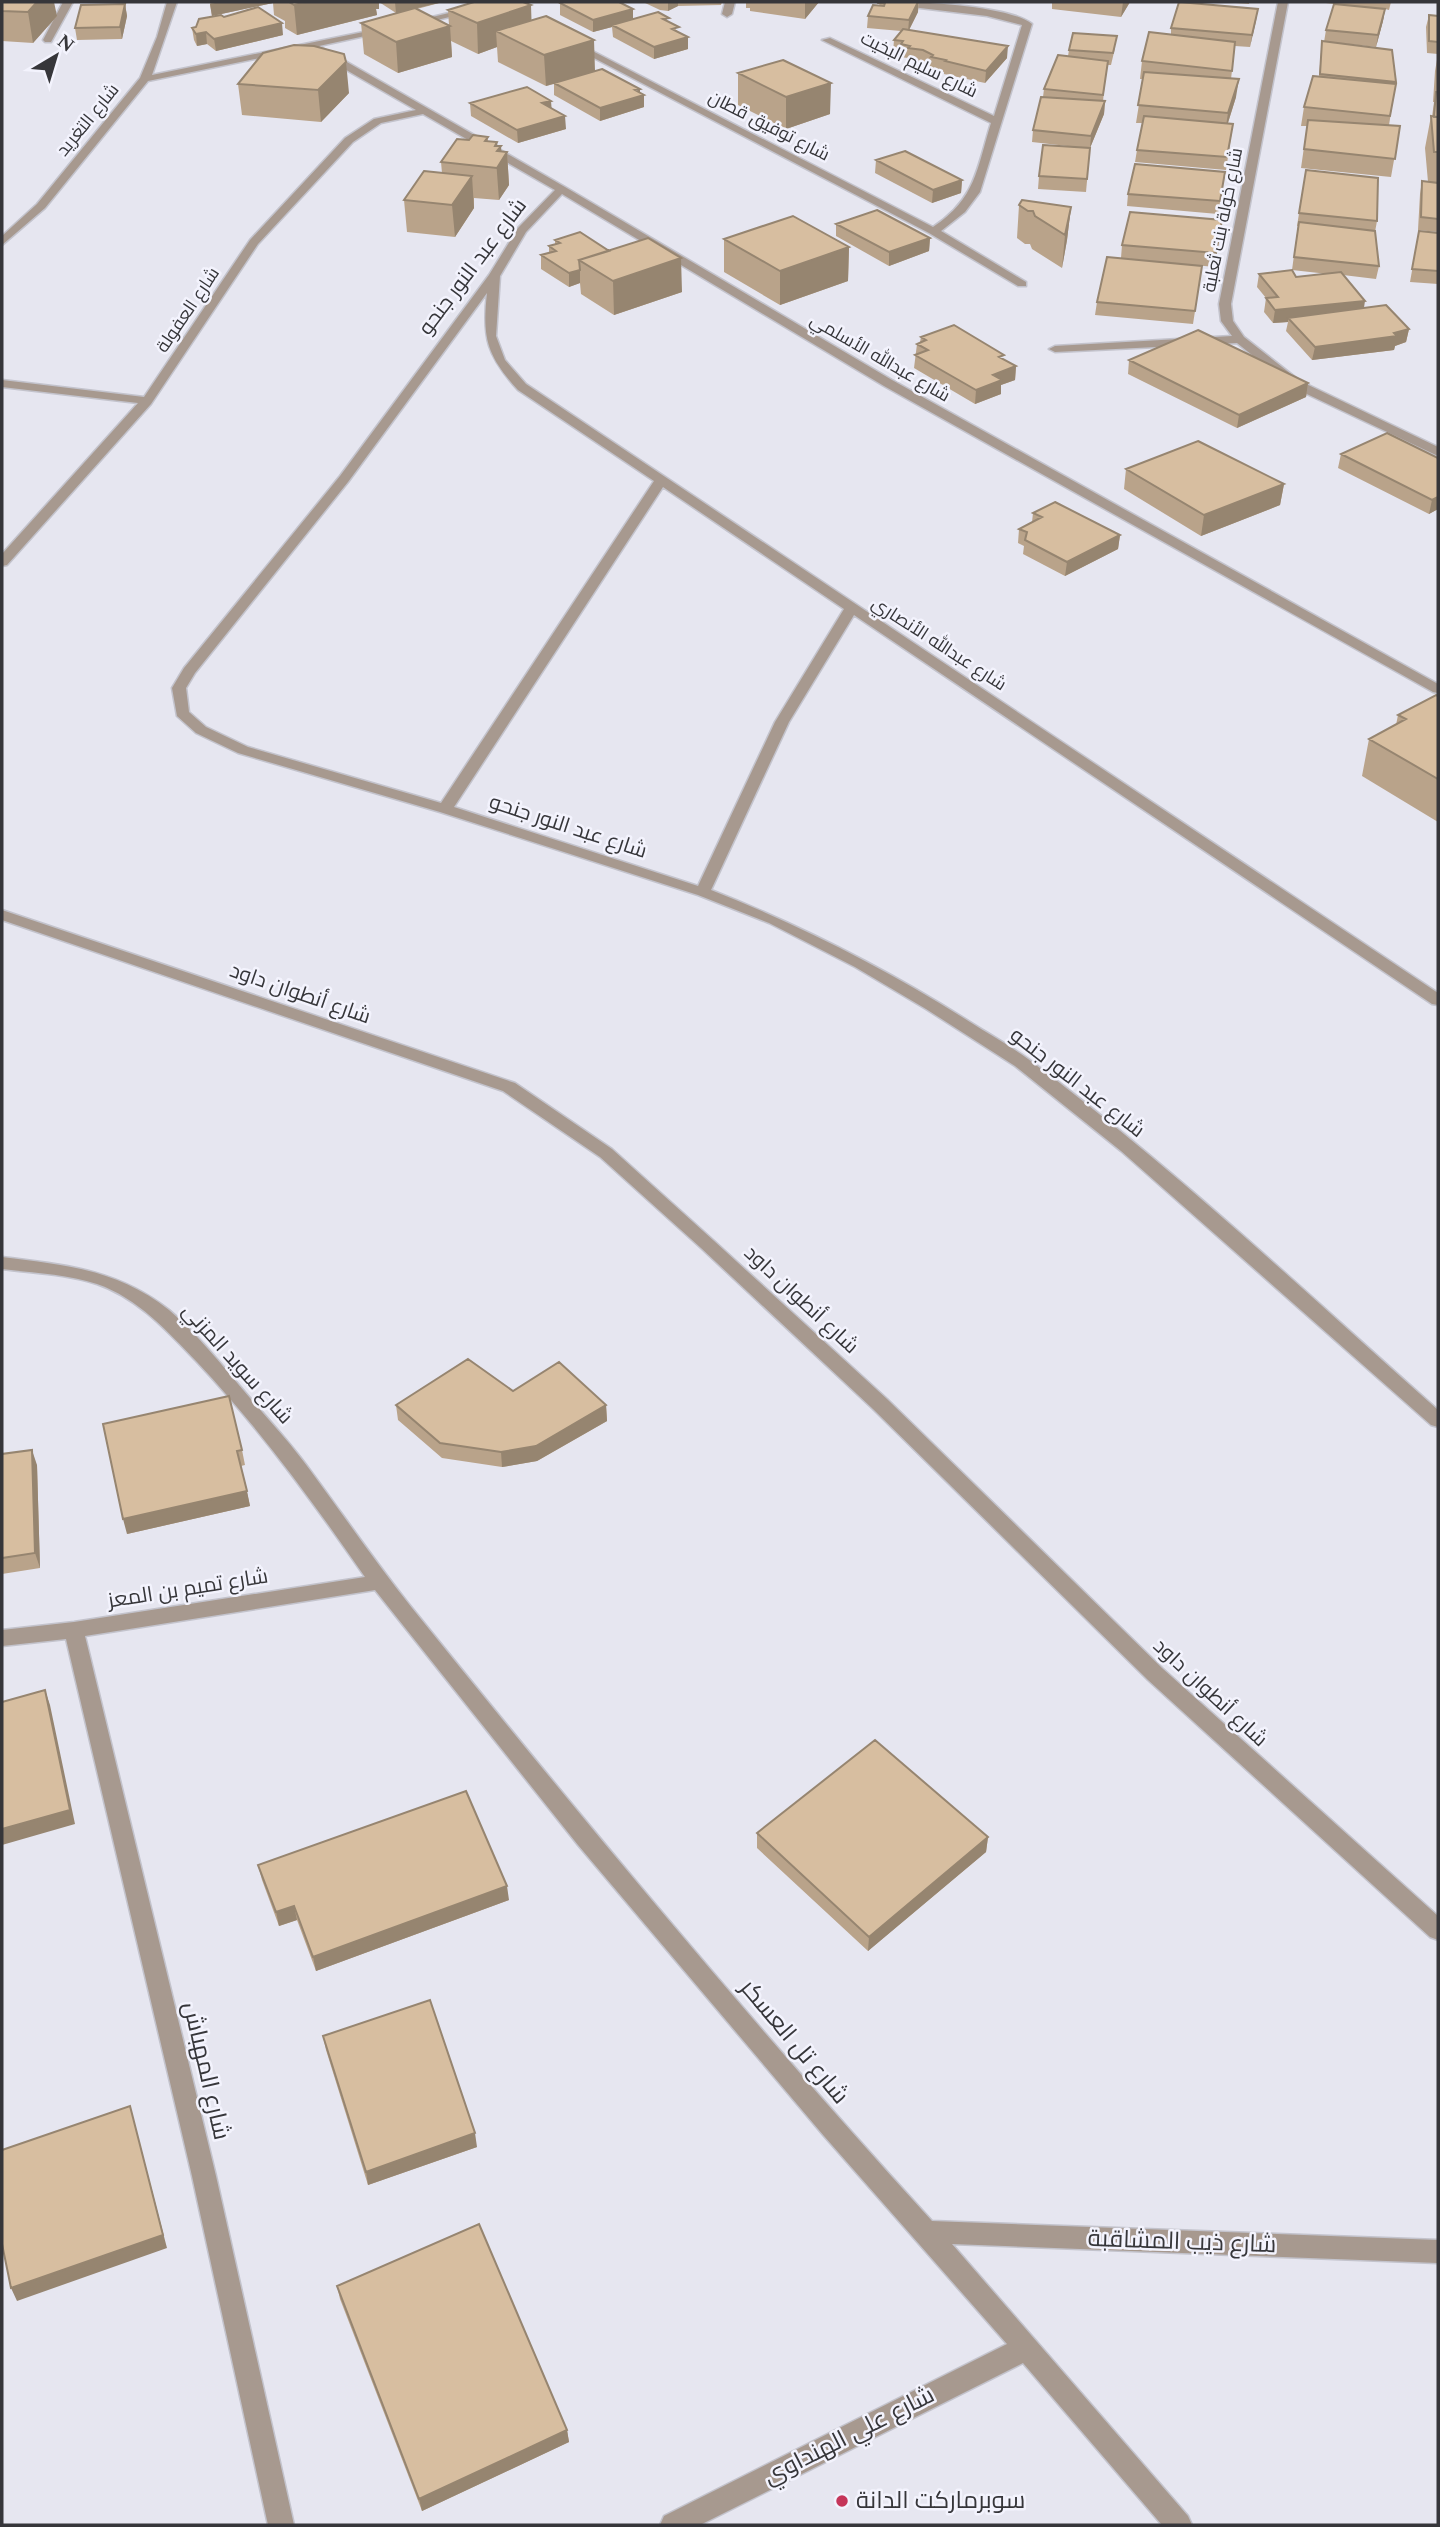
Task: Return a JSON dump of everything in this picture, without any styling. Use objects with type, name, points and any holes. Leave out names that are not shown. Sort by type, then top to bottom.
[{"type":"street","points":[[48,40],[68,2]]},
{"type":"street","name":"شارع التغريد","points":[[2,242],[41,206],[145,79],[162,37],[172,2]]},
{"type":"street","points":[[727,14],[730,2]]},
{"type":"street","name":"شارع سليم البخيت","points":[[895,2],[1026,21],[1025,32],[980,178],[968,204],[953,219],[933,231]]},
{"type":"street","name":"شارع خولة بنت ثعلبة","points":[[1283,2],[1225,304],[1227,321],[1240,339],[1296,384],[1438,452]]},
{"type":"street","points":[[404,25],[504,6]]},
{"type":"street","points":[[145,79],[391,28]]},
{"type":"street","name":"شارع سليم البخيت","points":[[827,40],[996,121]]},
{"type":"street","name":"شارع توفيق قطان","points":[[569,42],[933,231],[1022,284]]},
{"type":"street","name":"شارع عبدالله الأسلمي","points":[[312,46],[561,189],[900,390],[1438,689]]},
{"type":"street","name":"شارع العفولة","points":[[2,562],[147,401],[254,242],[349,140],[378,121],[424,111]]},
{"type":"street","name":"شارع عبد النور جنحو","points":[[561,189],[522,230],[494,276],[442,343],[404,401],[189,671],[179,688],[182,713],[201,730],[243,751],[445,809],[703,892],[774,920],[861,964],[932,1005],[1021,1062],[1127,1147],[1244,1247],[1438,1420]]},
{"type":"street","name":"شارع عبدالله الأنصاري","points":[[494,276],[490,338],[501,366],[522,387],[1438,1000]]},
{"type":"street","points":[[1055,349],[1240,339]]},
{"type":"street","points":[[2,383],[147,401]]},
{"type":"street","points":[[445,809],[660,481]]},
{"type":"street","points":[[703,892],[782,722],[850,609]]},
{"type":"street","name":"شارع أنطوان داود","points":[[2,915],[509,1087],[552,1114],[606,1153],[718,1253],[880,1404],[1155,1674],[1438,1930]]},
{"type":"street","name":"شارع سويد المزني","points":[[2,1263],[67,1271],[102,1279],[146,1301],[164,1316],[222,1377],[301,1471],[380,1582]]},
{"type":"street","name":"شارع تميم بن المعز","points":[[2,1638],[74,1630],[380,1582]]},
{"type":"street","name":"شارع تل العسكر","points":[[380,1582],[586,1839],[832,2128],[926,2232],[1179,2525]]},
{"type":"street","name":"شارع المهباش","points":[[74,1630],[205,2176],[281,2525]]},
{"type":"street","name":"شارع ذيب المشاقبة","points":[[926,2232],[1438,2252]]},
{"type":"street","name":"شارع علي الهنداوي","points":[[673,2525],[1026,2348]]},
{"type":"building","points":[[2,2],[37,2],[28,12],[2,11]]},
{"type":"building","points":[[474,2],[523,2],[531,5],[477,23],[448,10]]},
{"type":"building","points":[[561,2],[619,2],[633,9],[593,20]]},
{"type":"building","points":[[880,2],[918,2],[909,20],[868,16],[873,5],[884,6],[885,3]]},
{"type":"building","points":[[1179,2],[1258,9],[1252,35],[1171,28]]},
{"type":"building","points":[[125,4],[120,27],[75,28],[81,5]]},
{"type":"building","points":[[1334,4],[1385,9],[1378,35],[1326,30]]},
{"type":"building","points":[[258,7],[282,23],[214,39],[206,32],[196,34],[192,28],[196,27],[199,19],[221,15],[224,17]]},
{"type":"building","points":[[415,8],[450,26],[396,42],[361,23]]},
{"type":"building","points":[[658,12],[669,18],[663,19],[679,27],[672,29],[688,37],[654,47],[612,25]]},
{"type":"building","points":[[1429,15],[1438,16],[1438,42],[1429,41]]},
{"type":"building","points":[[546,16],[594,40],[544,55],[496,31]]},
{"type":"building","points":[[903,29],[1008,46],[986,71],[931,57],[933,55],[923,50],[908,48],[910,46],[901,44],[903,41],[894,40]]},
{"type":"building","points":[[1149,32],[1235,42],[1232,71],[1142,61]]},
{"type":"building","points":[[1073,33],[1117,36],[1113,53],[1069,50]]},
{"type":"building","points":[[1322,41],[1392,50],[1396,82],[1320,74]]},
{"type":"building","points":[[294,45],[314,46],[344,54],[346,62],[318,90],[238,84],[263,53]]},
{"type":"building","points":[[1058,55],[1108,61],[1103,95],[1044,89]]},
{"type":"building","points":[[783,60],[831,83],[786,97],[738,73]]},
{"type":"building","points":[[602,69],[640,89],[635,90],[644,95],[600,108],[554,83]]},
{"type":"building","points":[[1144,72],[1239,79],[1228,113],[1138,105]]},
{"type":"building","points":[[1313,76],[1396,84],[1390,116],[1304,107]]},
{"type":"building","points":[[527,87],[551,101],[542,103],[565,116],[517,130],[470,103]]},
{"type":"building","points":[[1436,92],[1438,117],[1434,117]]},
{"type":"building","points":[[1041,97],[1105,101],[1091,136],[1033,130]]},
{"type":"building","points":[[1144,116],[1233,124],[1227,157],[1137,150]]},
{"type":"building","points":[[1431,116],[1438,117],[1438,152],[1434,152]]},
{"type":"building","points":[[1308,120],[1400,126],[1395,159],[1304,149]]},
{"type":"building","points":[[473,135],[488,137],[485,141],[497,142],[495,146],[501,146],[497,151],[507,152],[497,168],[441,162],[457,139],[469,140]]},
{"type":"building","points":[[1043,145],[1090,148],[1087,179],[1039,176]]},
{"type":"building","points":[[905,151],[962,180],[933,190],[876,160]]},
{"type":"building","points":[[1135,164],[1225,172],[1220,201],[1128,194]]},
{"type":"building","points":[[1306,170],[1378,178],[1377,221],[1299,213]]},
{"type":"building","points":[[424,171],[472,176],[452,205],[404,200]]},
{"type":"building","points":[[1422,181],[1438,183],[1438,219],[1421,217]]},
{"type":"building","points":[[1022,200],[1071,207],[1065,235],[1035,216],[1033,211],[1019,205]]},
{"type":"building","points":[[877,210],[930,238],[889,252],[836,224]]},
{"type":"building","points":[[1130,212],[1222,220],[1216,253],[1122,245]]},
{"type":"building","points":[[793,216],[849,247],[780,271],[724,239]]},
{"type":"building","points":[[1299,222],[1375,231],[1379,266],[1294,257]]},
{"type":"building","points":[[1419,231],[1438,233],[1438,271],[1412,269]]},
{"type":"building","points":[[580,232],[609,251],[579,260],[580,270],[569,273],[541,255],[556,251],[549,246],[560,243],[555,240]]},
{"type":"building","points":[[648,238],[681,258],[613,281],[579,260]]},
{"type":"building","points":[[1107,257],[1202,266],[1195,311],[1097,302]]},
{"type":"building","points":[[1292,270],[1296,277],[1341,272],[1365,301],[1275,310],[1266,298],[1278,297],[1259,274]]},
{"type":"building","points":[[1386,305],[1409,329],[1394,333],[1397,336],[1315,347],[1288,318]]},
{"type":"building","points":[[954,325],[1004,355],[999,357],[1016,366],[993,375],[1002,380],[976,390],[915,355],[928,350],[917,344],[926,340],[921,337]]},
{"type":"building","points":[[1198,330],[1308,383],[1239,415],[1129,360]]},
{"type":"building","points":[[1387,433],[1438,458],[1438,497],[1432,500],[1341,454]]},
{"type":"building","points":[[1198,441],[1284,484],[1204,515],[1126,469]]},
{"type":"building","points":[[1055,502],[1120,535],[1067,562],[1025,540],[1027,532],[1019,529],[1042,517],[1033,513]]},
{"type":"building","points":[[1436,695],[1438,779],[1369,739],[1406,719],[1398,715]]},
{"type":"building","points":[[468,1359],[513,1391],[559,1362],[606,1405],[536,1446],[501,1452],[440,1443],[396,1405]]},
{"type":"building","points":[[229,1396],[242,1450],[237,1451],[247,1491],[123,1519],[103,1424]]},
{"type":"building","points":[[32,1450],[35,1553],[2,1558],[2,1454]]},
{"type":"building","points":[[45,1690],[70,1810],[2,1829],[2,1702]]},
{"type":"building","points":[[875,1740],[988,1837],[869,1937],[757,1833]]},
{"type":"building","points":[[466,1791],[507,1886],[313,1957],[294,1906],[276,1912],[258,1865]]},
{"type":"building","points":[[430,2000],[475,2133],[366,2172],[323,2036]]},
{"type":"building","points":[[130,2106],[163,2235],[11,2288],[2,2244],[2,2150]]},
{"type":"building","points":[[479,2224],[567,2430],[419,2499],[337,2286]]},
{"type":"place","name":"سوبرماركت الدانة","points":[[842,2501]]}]
